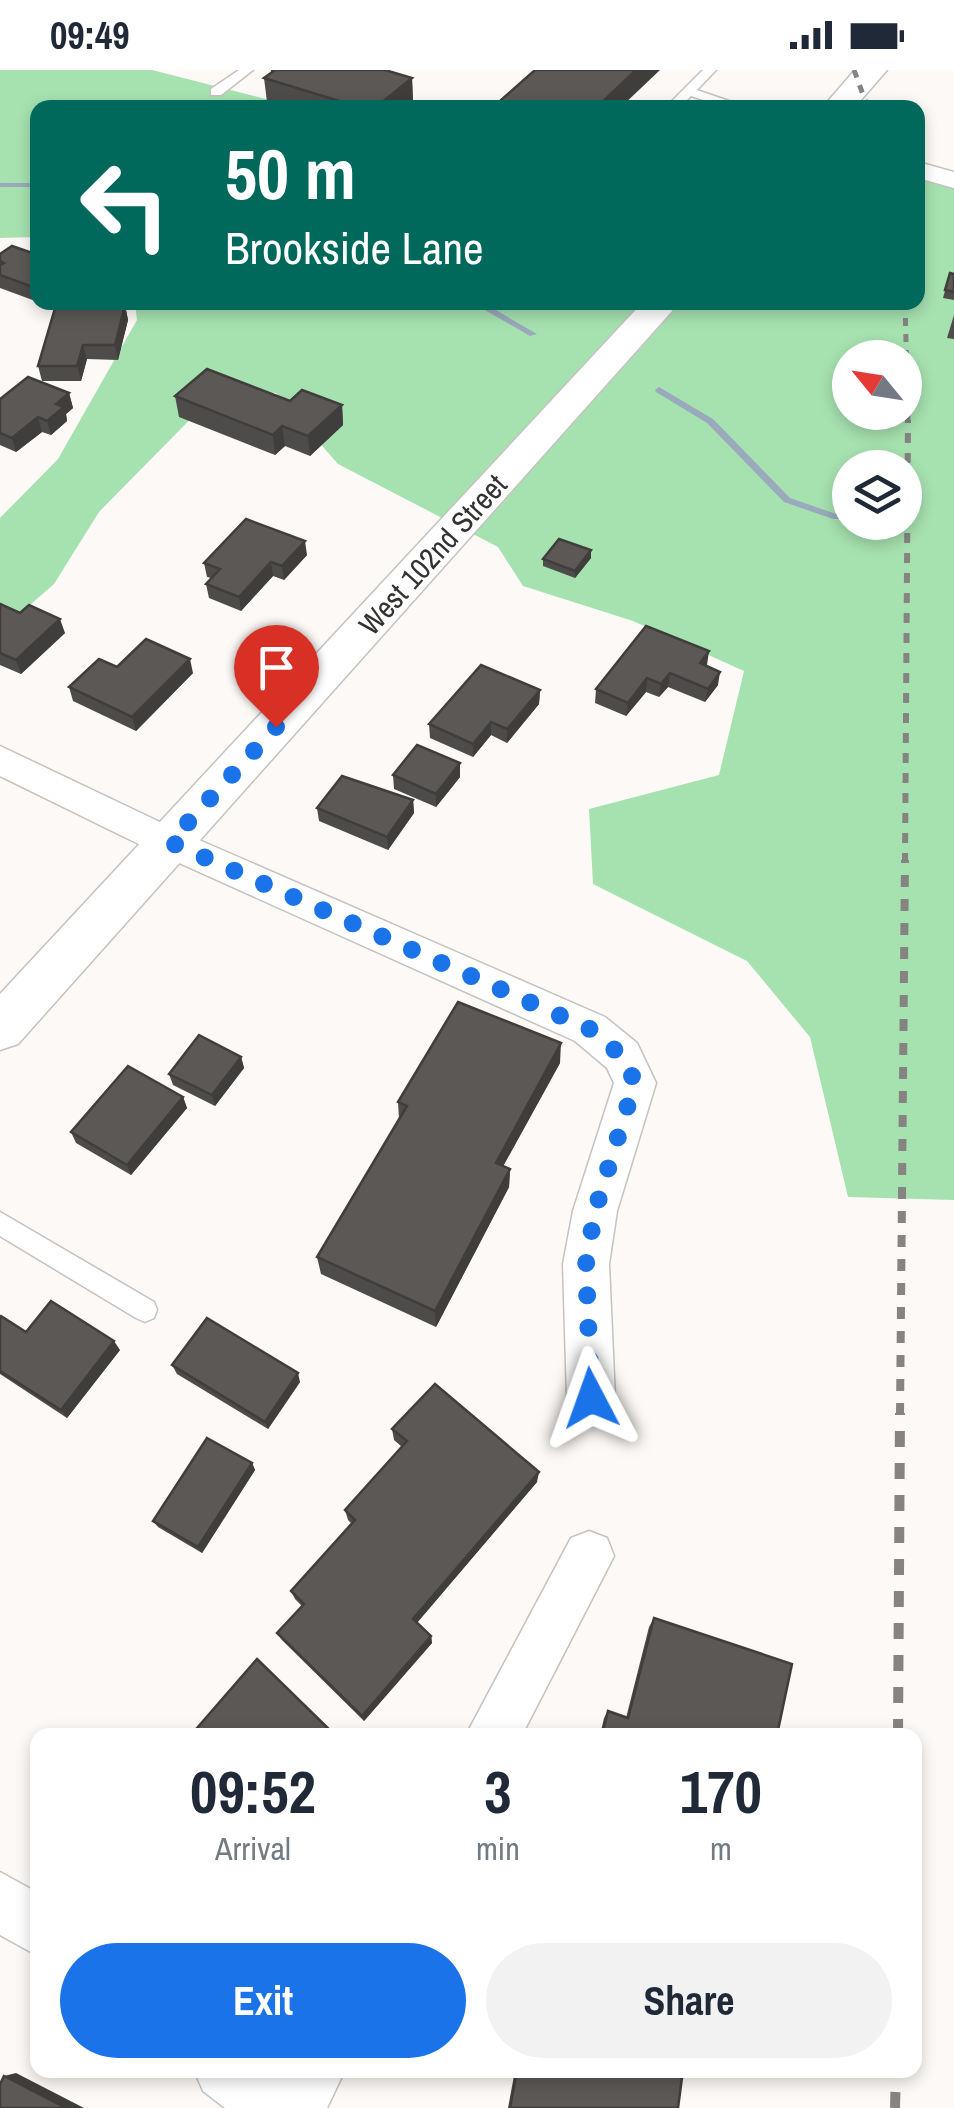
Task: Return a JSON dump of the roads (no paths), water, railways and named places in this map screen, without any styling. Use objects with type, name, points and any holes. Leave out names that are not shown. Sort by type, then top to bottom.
[{"type":"street","points":[[844,100],[872,70]]},
{"type":"street","points":[[925,172],[954,180]]},
{"type":"street","name":"West 102nd Street","points":[[0,1029],[656,310]]},
{"type":"street","points":[[0,760],[170,842],[590,1029],[622,1056],[635,1082],[595,1211],[586,1264],[591,1398]]},
{"type":"street","points":[[497,1728],[589,1556]]},
{"type":"street","points":[[0,1900],[30,1922]]},
{"type":"street","points":[[235,2078],[274,2108]]},
{"type":"street","points":[[294,2108],[310,2078]]},
{"type":"lane","points":[[216,92],[247,70]]},
{"type":"lane","points":[[679,100],[710,70]]},
{"type":"lane","points":[[688,91],[717,100]]},
{"type":"lane","points":[[0,1223],[144,1310]]},
{"type":"waterway","points":[[0,185],[30,185]]},
{"type":"waterway","points":[[490,310],[533,334]]},
{"type":"waterway","points":[[659,390],[710,421],[787,500],[832,516]]},
{"type":"railway","points":[[854,70],[865,100]]},
{"type":"railway","points":[[905,310],[906,340]]},
{"type":"railway","points":[[905,863],[908,430]]},
{"type":"railway","points":[[900,1415],[905,860]]},
{"type":"railway","points":[[898,1728],[900,1413]]},
{"type":"railway","points":[[895,2108],[896,2078]]}]
